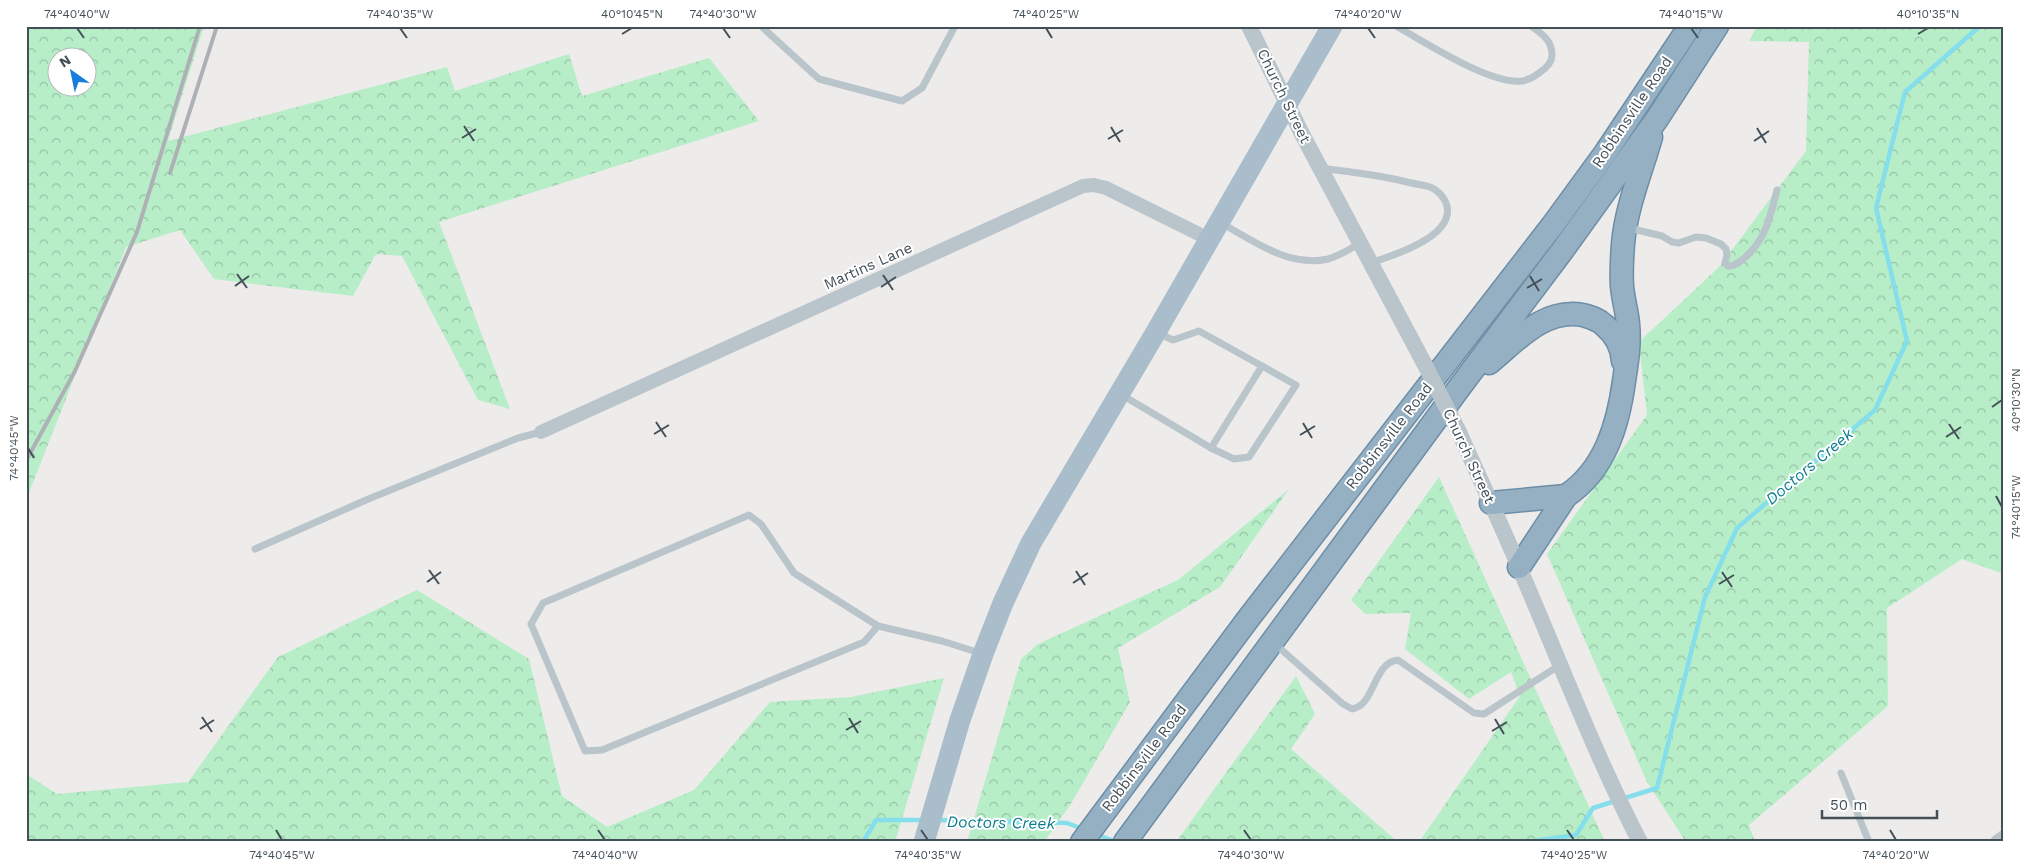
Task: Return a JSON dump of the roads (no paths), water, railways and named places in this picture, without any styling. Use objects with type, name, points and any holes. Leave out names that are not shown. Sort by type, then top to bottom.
[{"type":"highway","name":"Robbinsville Road","points":[[1082,842],[1254,611],[1557,218],[1611,145],[1690,26]]},
{"type":"highway","name":"Robbinsville Road","points":[[1125,842],[1562,251],[1657,119],[1717,26]]},
{"type":"highway","points":[[1519,567],[1566,496],[1576,490],[1591,474],[1615,430],[1621,406],[1627,358],[1628,324],[1622,274],[1626,228],[1629,211],[1657,119]]},
{"type":"highway","points":[[1459,388],[1529,329],[1544,320],[1558,315],[1574,314],[1595,319],[1611,331],[1619,343],[1623,355],[1624,382]]},
{"type":"highway","points":[[1491,503],[1566,496]]},
{"type":"main road","points":[[925,839],[960,720],[983,654],[1003,603],[1031,543],[1156,332],[1332,26]]},
{"type":"street","name":"Church Street","points":[[1249,26],[1359,244],[1424,363],[1458,432],[1519,567],[1604,767],[1640,842]]},
{"type":"street","name":"Martins Lane","points":[[541,432],[1083,186],[1094,185],[1106,188],[1214,230]]},
{"type":"street","points":[[1997,842],[2004,837]]},
{"type":"lane","points":[[762,26],[819,79],[902,100],[922,88],[955,26]]},
{"type":"lane","points":[[1396,26],[1487,74],[1505,81],[1530,79],[1543,71],[1552,60],[1552,48],[1546,36],[1531,26]]},
{"type":"lane","points":[[1320,168],[1382,176],[1431,187],[1441,194],[1448,213],[1444,224],[1433,235],[1397,254],[1370,263]]},
{"type":"lane","points":[[1626,228],[1657,234],[1672,242],[1679,243],[1696,237],[1706,238],[1721,244],[1726,249],[1725,263],[1732,266],[1747,256],[1764,236],[1777,190]]},
{"type":"lane","points":[[1214,230],[1278,255],[1311,261],[1330,258],[1359,244]]},
{"type":"lane","points":[[1119,394],[1211,448],[1234,459],[1249,457],[1296,385],[1198,330],[1173,340],[1156,332]]},
{"type":"lane","points":[[1211,448],[1262,366]]},
{"type":"lane","points":[[255,549],[366,500],[518,438],[541,432]]},
{"type":"lane","points":[[878,626],[864,642],[602,750],[585,751],[531,624],[543,603],[749,515],[761,524],[794,572],[878,626],[942,641],[983,654]]},
{"type":"lane","points":[[1273,642],[1343,704],[1352,709],[1362,706],[1385,667],[1393,661],[1398,660],[1474,713],[1484,714],[1560,665]]},
{"type":"lane","points":[[1841,773],[1869,842]]},
{"type":"waterway","name":"Doctors Creek","points":[[1526,842],[1576,835],[1593,808],[1657,788],[1705,597],[1737,528],[1875,410],[1907,341],[1876,208],[1905,92],[1980,26]]},
{"type":"waterway","name":"Doctors Creek","points":[[863,842],[876,820],[924,820]]},
{"type":"waterway","name":"Doctors Creek","points":[[937,820],[1067,823],[1083,829]]},
{"type":"waterway","name":"Doctors Creek","points":[[1095,834],[1117,842]]},
{"type":"railway","points":[[26,461],[75,371],[137,232],[200,26]]},
{"type":"railway","points":[[170,173],[217,26]]}]
